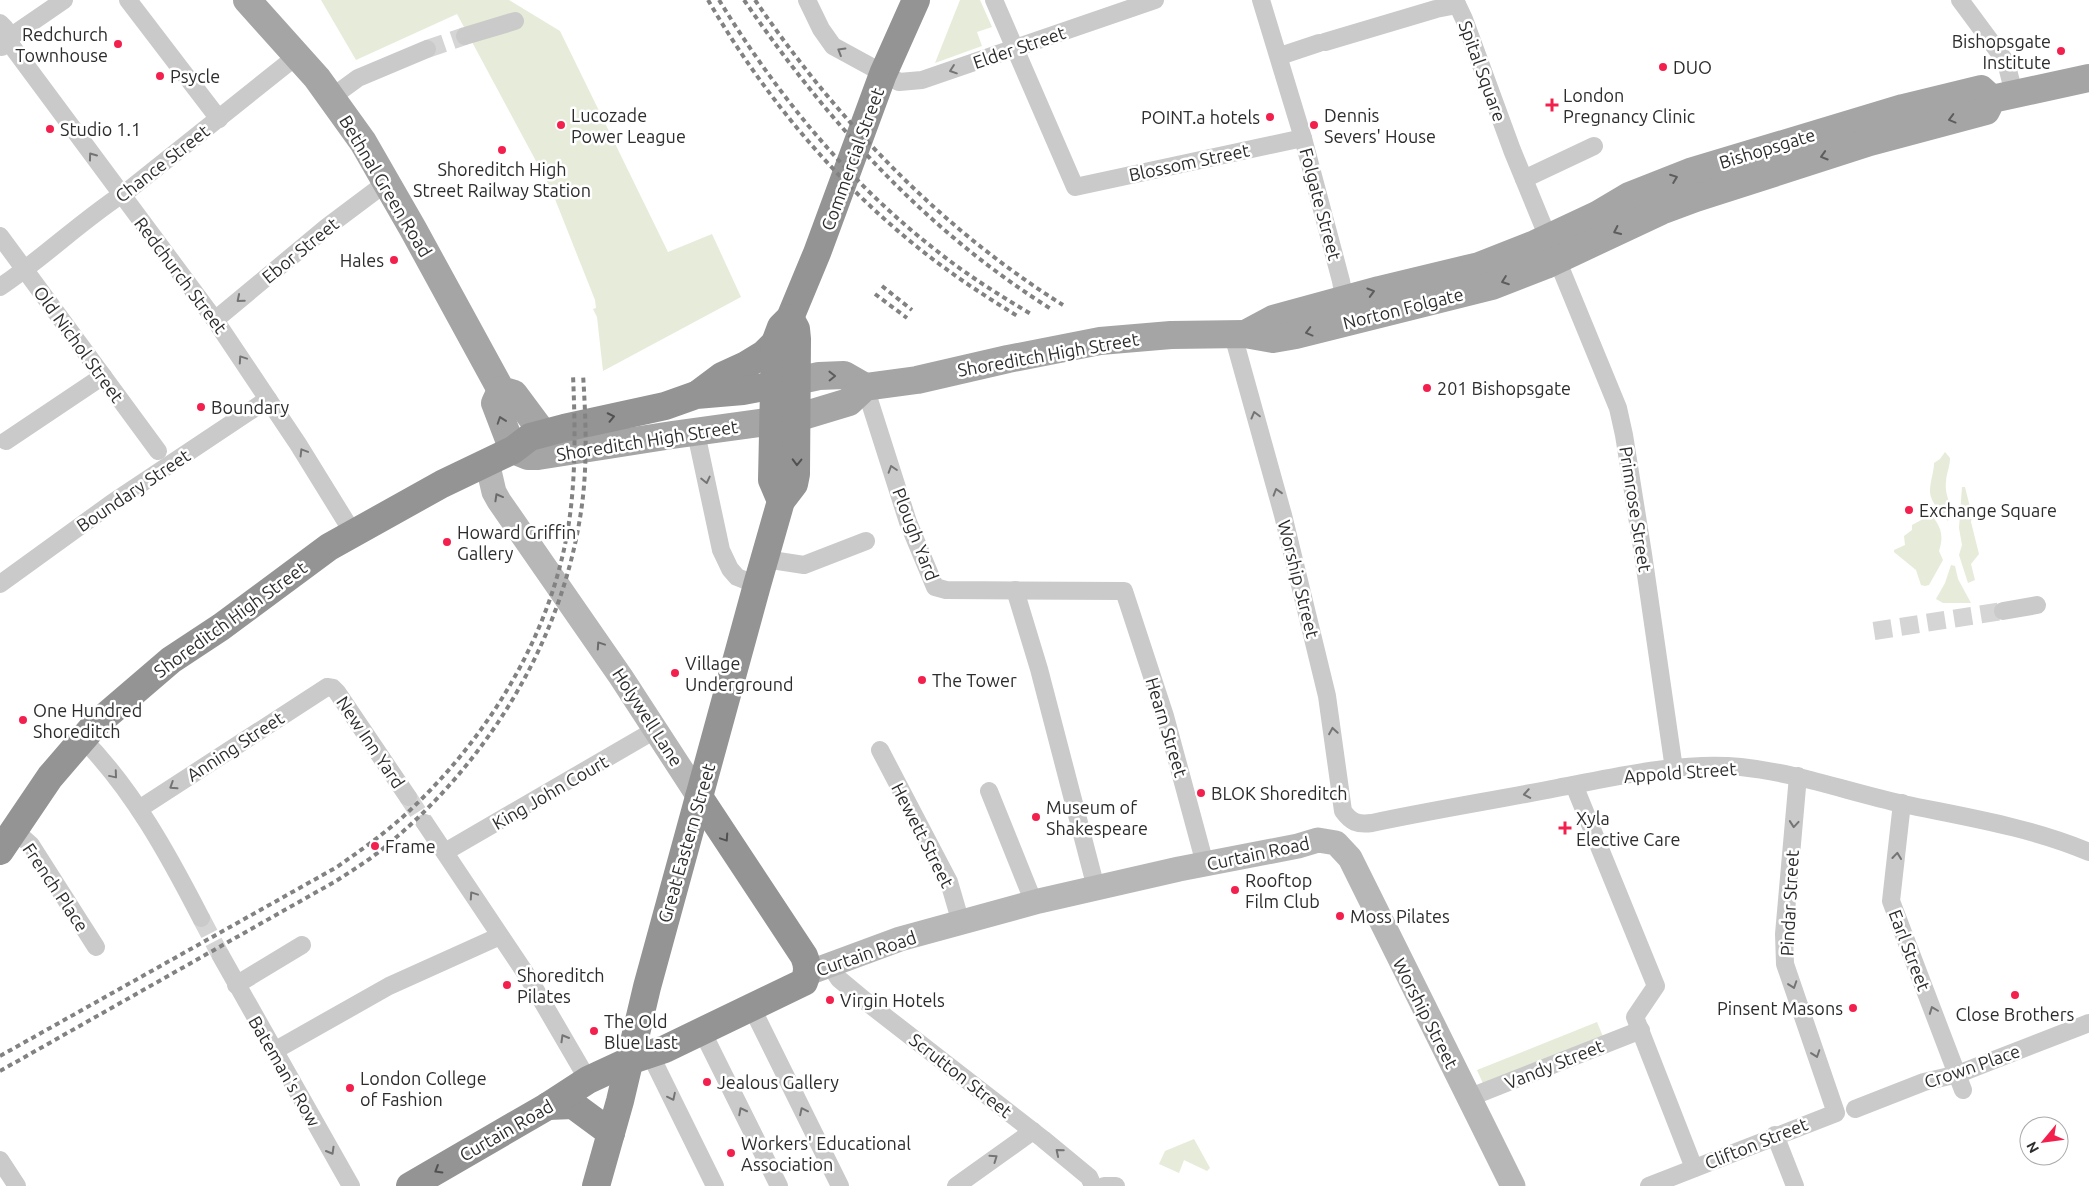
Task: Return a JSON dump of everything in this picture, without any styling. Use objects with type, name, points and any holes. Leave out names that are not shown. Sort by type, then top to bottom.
[{"type":"highway","name":"Commercial Street","points":[[786,383],[775,343],[780,327],[790,318],[817,253],[883,74],[916,0]]},
{"type":"highway","name":"Commercial Street","points":[[785,420],[786,383],[796,329],[790,318]]},
{"type":"highway","points":[[696,395],[722,376],[764,354],[775,343]]},
{"type":"highway","name":"Shoreditch High Street","points":[[7,840],[50,777],[82,738],[132,692],[171,660],[221,627],[329,547],[442,484],[513,450],[530,437],[665,406],[696,395],[732,392],[786,383]]},
{"type":"highway","name":"Great Eastern Street","points":[[596,1186],[611,1133],[640,1057],[647,987],[757,585],[782,501],[772,480],[785,420]]},
{"type":"highway","name":"Holywell Lane","points":[[699,797],[808,964],[818,968]]},
{"type":"highway","name":"Curtain Road","points":[[410,1186],[548,1106],[588,1080],[702,1031],[750,1006],[804,982],[818,968]]},
{"type":"highway","points":[[548,1106],[572,1105],[611,1133]]},
{"type":"main road","name":"Bethnal Green Road","points":[[248,0],[298,55],[332,97],[363,142],[387,182],[501,390],[514,394],[543,433]]},
{"type":"main road","name":"Bishopsgate","points":[[1553,248],[1775,171],[1870,142],[1986,111],[2003,96],[2089,78]]},
{"type":"main road","name":"Norton Folgate","points":[[1239,335],[1273,319],[1345,311],[1479,266],[1553,248]]},
{"type":"main road","name":"Shoreditch High Street","points":[[786,383],[819,376],[844,376],[865,387],[917,380],[1008,358],[1100,341],[1171,335],[1239,335]]},
{"type":"main road","name":"Shoreditch High Street","points":[[513,450],[528,456],[538,456],[724,427],[785,420],[849,402],[865,387]]},
{"type":"main road","points":[[501,390],[495,403],[513,450]]},
{"type":"street","points":[[4,45],[16,33],[64,0]]},
{"type":"street","points":[[128,0],[219,119]]},
{"type":"street","name":"Elder Street","points":[[807,0],[821,29],[833,46],[899,82],[922,80],[1155,0]]},
{"type":"street","points":[[994,0],[1015,48]]},
{"type":"street","name":"Folgate Street","points":[[1262,0],[1303,138],[1345,311]]},
{"type":"street","points":[[1960,0],[2006,62],[2003,96]]},
{"type":"street","name":"Spital Square","points":[[1280,56],[1458,2],[1524,179],[1553,248]]},
{"type":"street","points":[[465,36],[515,21]]},
{"type":"street","name":"Redchurch Street","points":[[0,23],[5,28],[4,45],[121,195],[215,320],[298,444],[353,533]]},
{"type":"street","name":"Blossom Street","points":[[1015,48],[1075,187],[1303,138]]},
{"type":"street","points":[[332,97],[358,78],[427,49]]},
{"type":"street","name":"Chance Street","points":[[0,287],[25,270],[219,119],[298,55]]},
{"type":"street","points":[[1524,179],[1594,146]]},
{"type":"street","name":"Ebor Street","points":[[215,320],[327,227],[387,182]]},
{"type":"street","name":"Old Nichol Street","points":[[0,236],[158,451]]},
{"type":"street","name":"Primrose Street","points":[[1553,248],[1599,358],[1622,426],[1674,769]]},
{"type":"street","name":"Worship Street","points":[[1239,335],[1327,696],[1336,748],[1342,811],[1349,820],[1355,823]]},
{"type":"street","points":[[2,443],[103,376]]},
{"type":"street","name":"Plough Yard","points":[[865,387],[908,522],[930,579],[935,587],[960,590],[1124,591]]},
{"type":"street","name":"Boundary Street","points":[[0,584],[112,503],[268,399]]},
{"type":"street","points":[[696,432],[721,550],[730,569],[737,577],[757,585]]},
{"type":"street","name":"Holywell Lane","points":[[487,462],[499,501],[621,677],[699,797]]},
{"type":"street","points":[[765,559],[804,565],[866,541]]},
{"type":"street","points":[[1015,590],[1041,679],[1096,888]]},
{"type":"street","name":"Hearn Street","points":[[1124,591],[1165,716],[1205,864]]},
{"type":"street","points":[[2003,611],[2037,605]]},
{"type":"street","name":"Anning Street","points":[[139,809],[322,689],[327,687],[333,688]]},
{"type":"street","name":"New Inn Yard","points":[[333,688],[408,797]]},
{"type":"street","name":"King John Court","points":[[445,852],[655,730]]},
{"type":"street","points":[[82,738],[117,778],[139,809],[201,918]]},
{"type":"street","name":"Hewett Street","points":[[880,750],[949,882],[961,923]]},
{"type":"street","name":"Appold Street","points":[[1355,823],[1372,823],[1614,777],[1674,769],[1741,767],[1798,776],[1902,803],[1953,813],[2062,841],[2089,852]]},
{"type":"street","name":"Pindar Street","points":[[1798,776],[1784,934],[1785,964],[1836,1113]]},
{"type":"street","points":[[1574,785],[1656,986],[1635,1017],[1694,1168]]},
{"type":"street","points":[[989,791],[1034,902]]},
{"type":"street","name":"Earl Street","points":[[1902,803],[1891,902],[1961,1082]]},
{"type":"street","points":[[425,823],[528,977],[588,1080]]},
{"type":"street","name":"French Place","points":[[7,840],[31,845],[96,947]]},
{"type":"street","name":"Curtain Road","points":[[818,968],[900,939],[1034,902],[1205,864],[1298,846],[1318,840],[1336,843]]},
{"type":"street","name":"Worship Street","points":[[1336,843],[1350,858],[1512,1186]]},
{"type":"street","points":[[274,1051],[389,986],[500,936]]},
{"type":"street","points":[[236,984],[302,945]]},
{"type":"street","name":"Bateman's Row","points":[[221,956],[351,1186]]},
{"type":"street","name":"Scrutton Street","points":[[818,968],[839,979],[1033,1131],[1088,1177],[1093,1186]]},
{"type":"street","points":[[750,1006],[840,1186]]},
{"type":"street","name":"Crown Place","points":[[1855,1109],[1924,1082],[1961,1082],[2089,1023]]},
{"type":"street","name":"Vandy Street","points":[[1468,1098],[1640,1030]]},
{"type":"street","points":[[702,1031],[779,1186]]},
{"type":"street","points":[[640,1057],[716,1186]]},
{"type":"street","name":"Clifton Street","points":[[1652,1186],[1775,1135],[1836,1113]]},
{"type":"street","points":[[956,1186],[1033,1131]]},
{"type":"street","points":[[1775,1135],[1794,1186]]},
{"type":"street","points":[[0,1160],[10,1181]]},
{"type":"street","points":[[1104,1186],[1116,1186]]},
{"type":"green space","name":"Lucozade Power League","points":[[321,0],[509,0],[560,31],[668,252],[712,234],[741,297],[603,371],[597,317],[593,309],[596,308],[595,300],[551,189],[457,14],[356,60]]},
{"type":"green space","points":[[960,0],[980,0],[992,27],[977,32],[982,46],[935,63]]},
{"type":"green space","points":[[1945,452],[1950,458],[1946,479],[1946,492],[1950,510],[1948,521],[1939,511],[1930,495],[1934,463]]},
{"type":"green space","points":[[1962,487],[1965,487],[1979,554],[1971,564],[1975,580],[1968,583],[1959,555],[1962,545],[1959,528]]},
{"type":"green space","points":[[1923,506],[1925,506],[1937,522],[1941,532],[1939,551],[1943,560],[1929,585],[1925,586],[1921,585],[1916,570],[1894,552],[1894,550],[1905,545],[1904,536],[1912,530],[1912,525],[1923,519]]},
{"type":"green space","points":[[1951,565],[1955,566],[1958,579],[1971,603],[1943,603],[1936,599],[1945,583]]},
{"type":"green space","points":[[1597,1022],[1604,1039],[1485,1088],[1477,1070]]},
{"type":"green space","points":[[1194,1139],[1210,1168],[1207,1171],[1184,1160],[1179,1173],[1159,1164],[1165,1151]]},
{"type":"tunnel","points":[[427,49],[465,36]]},
{"type":"tunnel","points":[[1874,631],[2003,611]]},
{"type":"tunnel","points":[[408,797],[425,823]]},
{"type":"tunnel","points":[[201,918],[221,956]]},
{"type":"railway","points":[[708,0],[751,68],[775,101],[828,163],[856,192],[885,220],[928,256],[1019,317]]},
{"type":"railway","points":[[719,0],[765,70],[844,167],[904,224],[948,260],[1031,314]]},
{"type":"railway","points":[[744,0],[810,88],[881,170],[961,244],[1005,278],[1051,309]]},
{"type":"railway","points":[[755,0],[820,87],[894,169],[975,242],[1018,275],[1063,305]]},
{"type":"railway","points":[[882,286],[912,310]]},
{"type":"railway","points":[[875,294],[907,318]]},
{"type":"railway","points":[[0,1071],[336,881],[386,846],[422,814],[456,778],[486,740],[513,699],[536,656],[555,612],[570,565],[583,500],[585,464],[583,374]]},
{"type":"railway","points":[[0,1056],[337,867],[406,814],[465,751],[491,715],[514,678],[534,640],[550,599],[562,558],[570,515],[573,480],[575,428],[573,375]]},
{"type":"place","name":"Redchurch Townhouse","points":[[118,44]]},
{"type":"place","name":"Bishopsgate Institute","points":[[2061,51]]},
{"type":"place","name":"DUO","points":[[1663,67]]},
{"type":"place","name":"Psycle","points":[[160,76]]},
{"type":"place","name":"London Pregnancy Clinic","points":[[1552,105]]},
{"type":"place","name":"POINT.a hotels","points":[[1270,117]]},
{"type":"place","name":"Lucozade Power League","points":[[561,125]]},
{"type":"place","name":"Dennis Severs' House","points":[[1314,125]]},
{"type":"place","name":"Studio 1.1","points":[[50,129]]},
{"type":"place","name":"Shoreditch High Street Railway Station","points":[[502,150]]},
{"type":"place","name":"Hales","points":[[394,260]]},
{"type":"place","name":"201 Bishopsgate","points":[[1427,388]]},
{"type":"place","name":"Boundary","points":[[201,407]]},
{"type":"place","name":"Exchange Square","points":[[1909,510]]},
{"type":"place","name":"Howard Griffin Gallery","points":[[447,542]]},
{"type":"place","name":"Village Underground","points":[[675,673]]},
{"type":"place","name":"The Tower","points":[[922,680]]},
{"type":"place","name":"One Hundred Shoreditch","points":[[23,720]]},
{"type":"place","name":"BLOK Shoreditch","points":[[1201,793]]},
{"type":"place","name":"Museum of Shakespeare","points":[[1036,817]]},
{"type":"place","name":"Xyla Elective Care","points":[[1565,828]]},
{"type":"place","name":"Frame","points":[[375,846]]},
{"type":"place","name":"Rooftop Film Club","points":[[1235,890]]},
{"type":"place","name":"Moss Pilates","points":[[1340,916]]},
{"type":"place","name":"Shoreditch Pilates","points":[[507,985]]},
{"type":"place","name":"Close Brothers","points":[[2015,995]]},
{"type":"place","name":"Virgin Hotels","points":[[830,1000]]},
{"type":"place","name":"Pinsent Masons","points":[[1853,1008]]},
{"type":"place","name":"The Old Blue Last","points":[[594,1031]]},
{"type":"place","name":"Jealous Gallery","points":[[707,1082]]},
{"type":"place","name":"London College of Fashion","points":[[350,1088]]},
{"type":"place","name":"Workers' Educational Association","points":[[731,1153]]}]
